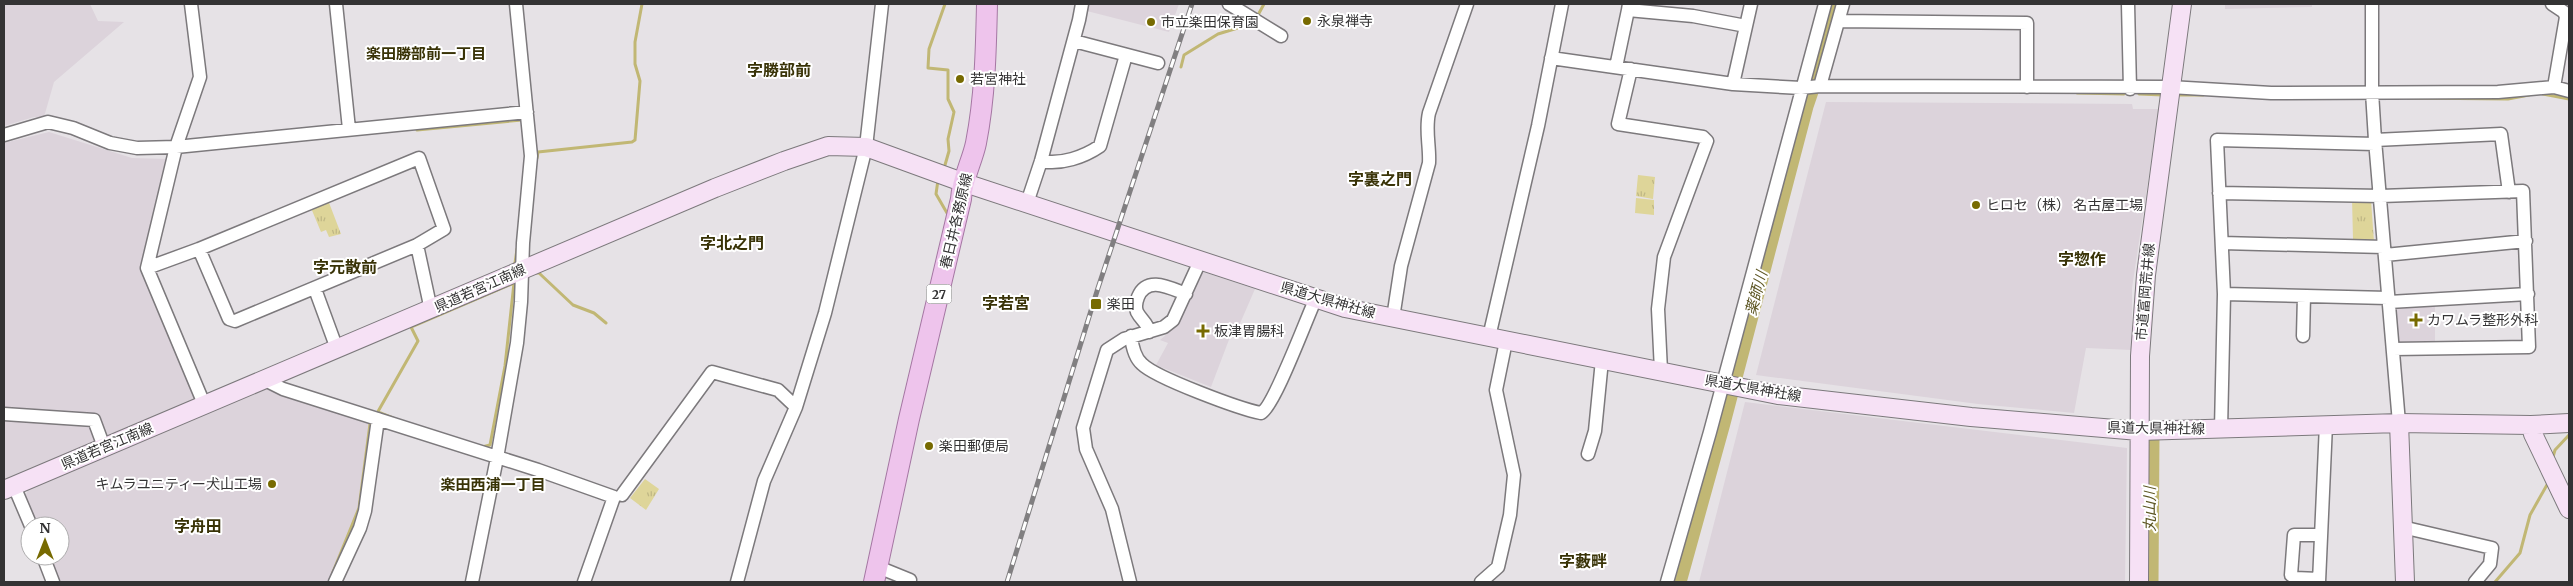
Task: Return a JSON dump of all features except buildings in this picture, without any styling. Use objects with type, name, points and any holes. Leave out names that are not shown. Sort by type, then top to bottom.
[{"type":"main road","name":"春日井各務原線","points":[[876,574],[909,419],[961,199],[962,182],[976,144],[985,73],[987,4]]},
{"type":"main road","name":"市道富岡荒井線","points":[[2139,582],[2140,356],[2146,275],[2182,4]]},
{"type":"main road","name":"県道若宮江南線","points":[[9,488],[263,379],[431,310],[522,269],[784,161],[828,146],[866,147],[962,182]]},
{"type":"main road","name":"県道大県神社線","points":[[962,182],[1201,259],[1345,308],[1778,395],[1971,417],[2139,431],[2326,424],[2531,425],[2569,423]]},
{"type":"main road","points":[[2399,423],[2405,582]]},
{"type":"main road","points":[[2531,425],[2533,434],[2569,509]]},
{"type":"street","points":[[191,4],[200,78],[176,148],[147,268],[204,404]]},
{"type":"street","points":[[336,4],[349,129]]},
{"type":"street","points":[[472,582],[497,458],[517,344],[531,156],[516,4]]},
{"type":"street","points":[[737,582],[764,481],[796,407],[826,313],[866,147],[882,4]]},
{"type":"street","points":[[1027,203],[1041,161],[1074,41],[1082,4]]},
{"type":"street","points":[[1228,4],[1281,36]]},
{"type":"street","points":[[1393,318],[1401,266],[1428,163],[1430,150],[1426,125],[1467,4]]},
{"type":"street","points":[[1489,337],[1538,126],[1562,4]]},
{"type":"street","points":[[1733,84],[1751,4]]},
{"type":"street","points":[[1667,582],[1710,432],[1721,383],[1825,4]]},
{"type":"street","points":[[1820,86],[1843,4]]},
{"type":"street","points":[[2128,4],[2130,89]]},
{"type":"street","points":[[2372,4],[2372,92],[2375,142],[2399,423]]},
{"type":"street","points":[[2552,4],[2564,12],[2567,17],[2554,87]]},
{"type":"street","points":[[1616,67],[1628,7],[1694,10],[1746,26]]},
{"type":"street","points":[[1839,21],[2027,23],[2027,87]]},
{"type":"street","points":[[1074,41],[1158,63]]},
{"type":"street","points":[[1041,161],[1055,164],[1091,152],[1100,146],[1126,55]]},
{"type":"street","points":[[1551,58],[1733,84],[1801,88],[1820,86],[2130,89],[2170,87],[2270,93],[2372,92],[2498,96],[2554,87],[2569,92]]},
{"type":"street","points":[[1631,69],[1618,124],[1703,137],[1707,141],[1664,257],[1658,317],[1661,371]]},
{"type":"street","points":[[4,135],[48,122],[73,128],[110,143],[137,148],[176,148],[527,112]]},
{"type":"street","points":[[2221,429],[2224,294],[2217,140],[2375,142],[2501,134],[2509,192]]},
{"type":"street","points":[[147,268],[199,249],[419,158],[444,229],[417,245],[236,321],[229,319],[199,249]]},
{"type":"street","points":[[2219,193],[2381,196],[2523,191],[2529,346],[2393,349]]},
{"type":"street","points":[[2222,243],[2384,251],[2526,241]]},
{"type":"street","points":[[417,245],[431,310]]},
{"type":"street","points":[[1130,582],[1112,509],[1083,436],[1083,428],[1107,350],[1131,336],[1164,327],[1173,320],[1201,259]]},
{"type":"street","points":[[1149,332],[1146,323],[1136,310],[1136,301],[1141,291],[1147,286],[1156,284],[1186,294]]},
{"type":"street","points":[[314,289],[337,349]]},
{"type":"street","points":[[2224,294],[2388,300],[2528,294]]},
{"type":"street","points":[[2303,336],[2304,296]]},
{"type":"street","points":[[1131,336],[1134,351],[1144,366],[1208,395],[1261,413],[1268,408],[1277,391],[1316,298]]},
{"type":"street","points":[[1481,582],[1498,567],[1510,515],[1514,475],[1496,390],[1506,341]]},
{"type":"street","points":[[1588,454],[1595,432],[1602,360]]},
{"type":"street","points":[[622,495],[712,372],[778,390],[796,407]]},
{"type":"street","points":[[263,379],[283,389],[614,497],[584,582]]},
{"type":"street","points":[[4,414],[94,420],[104,447]]},
{"type":"street","points":[[335,582],[360,528],[365,511],[375,418]]},
{"type":"street","points":[[2321,535],[2294,535],[2291,575],[2295,578],[2319,581],[2326,424]]},
{"type":"street","points":[[9,488],[25,516]]},
{"type":"street","points":[[2402,527],[2492,548],[2490,564],[2475,582]]},
{"type":"street","points":[[47,566],[53,582]]},
{"type":"street","points":[[876,574],[910,580]]},
{"type":"shaded area","points":[[4,4],[90,4],[98,21],[124,22],[54,82],[44,117],[34,117],[4,126]]},
{"type":"shaded area","name":"市立楽田保育園","points":[[1087,4],[1179,4],[1169,32],[1087,11]]},
{"type":"shaded area","points":[[2225,4],[2312,4],[2312,7],[2225,9]]},
{"type":"shaded area","points":[[1826,102],[2132,104],[2133,109],[2159,109],[2132,288],[2132,350],[2086,348],[2074,413],[1978,404],[1756,375]]},
{"type":"shaded area","points":[[49,132],[132,158],[169,159],[143,267],[199,400],[105,439],[96,418],[4,411],[4,143]]},
{"type":"shaded area","name":"板津胃腸科","points":[[1201,271],[1255,289],[1235,335],[1230,337],[1211,387],[1156,365],[1168,343],[1160,340],[1174,328]]},
{"type":"shaded area","name":"カワムラ整形外科","points":[[2435,304],[2435,344],[2400,345],[2395,308]]},
{"type":"shaded area","points":[[265,389],[372,424],[365,482],[353,532],[327,582],[58,582],[52,566],[70,566],[70,516],[32,516],[25,497],[29,487]]},
{"type":"shaded area","points":[[1745,402],[2127,448],[2125,582],[1699,582]]},
{"type":"shaded area","points":[[4,418],[89,422],[97,442],[4,481]]},
{"type":"green space","points":[[1638,175],[1655,177],[1653,199],[1636,196]]},
{"type":"green space","points":[[1636,198],[1654,200],[1654,215],[1635,213]]},
{"type":"green space","points":[[2352,198],[2371,200],[2374,242],[2353,240]]},
{"type":"green space","points":[[328,200],[341,234],[329,237],[326,230],[321,232],[311,208]]},
{"type":"green space","points":[[645,479],[659,489],[646,510],[630,498]]},
{"type":"waterway","points":[[537,158],[538,152],[632,142],[635,140],[640,81],[635,64],[635,42],[642,4]]},
{"type":"waterway","points":[[945,4],[929,49],[928,68],[948,70],[948,99],[954,112],[948,139],[949,151],[945,165]]},
{"type":"waterway","points":[[1258,15],[1264,4]]},
{"type":"waterway","name":"薬師川","points":[[1677,582],[1721,423],[1804,106],[1835,4]]},
{"type":"waterway","points":[[1181,67],[1184,55],[1218,34],[1251,24]]},
{"type":"waterway","points":[[2077,93],[2124,94]]},
{"type":"waterway","points":[[2139,94],[2163,95]]},
{"type":"waterway","points":[[2543,94],[2569,99]]},
{"type":"waterway","points":[[2175,95],[2203,95]]},
{"type":"waterway","points":[[2408,98],[2508,99],[2529,95]]},
{"type":"waterway","points":[[417,130],[522,120]]},
{"type":"waterway","points":[[938,180],[936,194],[947,213]]},
{"type":"waterway","points":[[515,263],[517,249]]},
{"type":"waterway","points":[[534,273],[539,273],[573,305],[594,313],[606,323]]},
{"type":"waterway","points":[[376,415],[418,341],[411,327],[514,283],[505,366],[490,445],[482,447]]},
{"type":"waterway","points":[[378,412],[393,418]]},
{"type":"waterway","points":[[333,572],[359,508],[370,424],[372,421]]},
{"type":"waterway","points":[[2553,457],[2555,450],[2569,435]]},
{"type":"waterway","name":"丸山川","points":[[2149,582],[2150,436]]},
{"type":"waterway","name":"丸山川","points":[[2495,582],[2520,553],[2530,515],[2548,483]]},
{"type":"railway","points":[[1007,582],[1098,288],[1192,4]]},
{"type":"place","name":"永泉禅寺","points":[[1307,21]]},
{"type":"place","name":"市立楽田保育園","points":[[1151,22]]},
{"type":"place","name":"若宮神社","points":[[960,79]]},
{"type":"place","name":"ヒロセ（株） 名古屋工場","points":[[1976,205]]},
{"type":"place","name":"楽田","points":[[1096,304]]},
{"type":"place","name":"カワムラ整形外科","points":[[2416,320]]},
{"type":"place","name":"板津胃腸科","points":[[1203,331]]},
{"type":"place","name":"楽田郵便局","points":[[929,446]]},
{"type":"place","name":"キムラユニティー犬山工場","points":[[272,484]]},
{"type":"district","name":"楽田勝部前一丁目","points":[[426,53]]},
{"type":"district","name":"字勝部前","points":[[779,70]]},
{"type":"district","name":"字裏之門","points":[[1380,179]]},
{"type":"district","name":"字北之門","points":[[732,243]]},
{"type":"district","name":"字惣作","points":[[2082,259]]},
{"type":"district","name":"字元散前","points":[[345,267]]},
{"type":"district","name":"字若宮","points":[[1006,303]]},
{"type":"district","name":"楽田西浦一丁目","points":[[493,484]]},
{"type":"district","name":"字舟田","points":[[198,526]]},
{"type":"district","name":"字藪畔","points":[[1583,561]]}]
